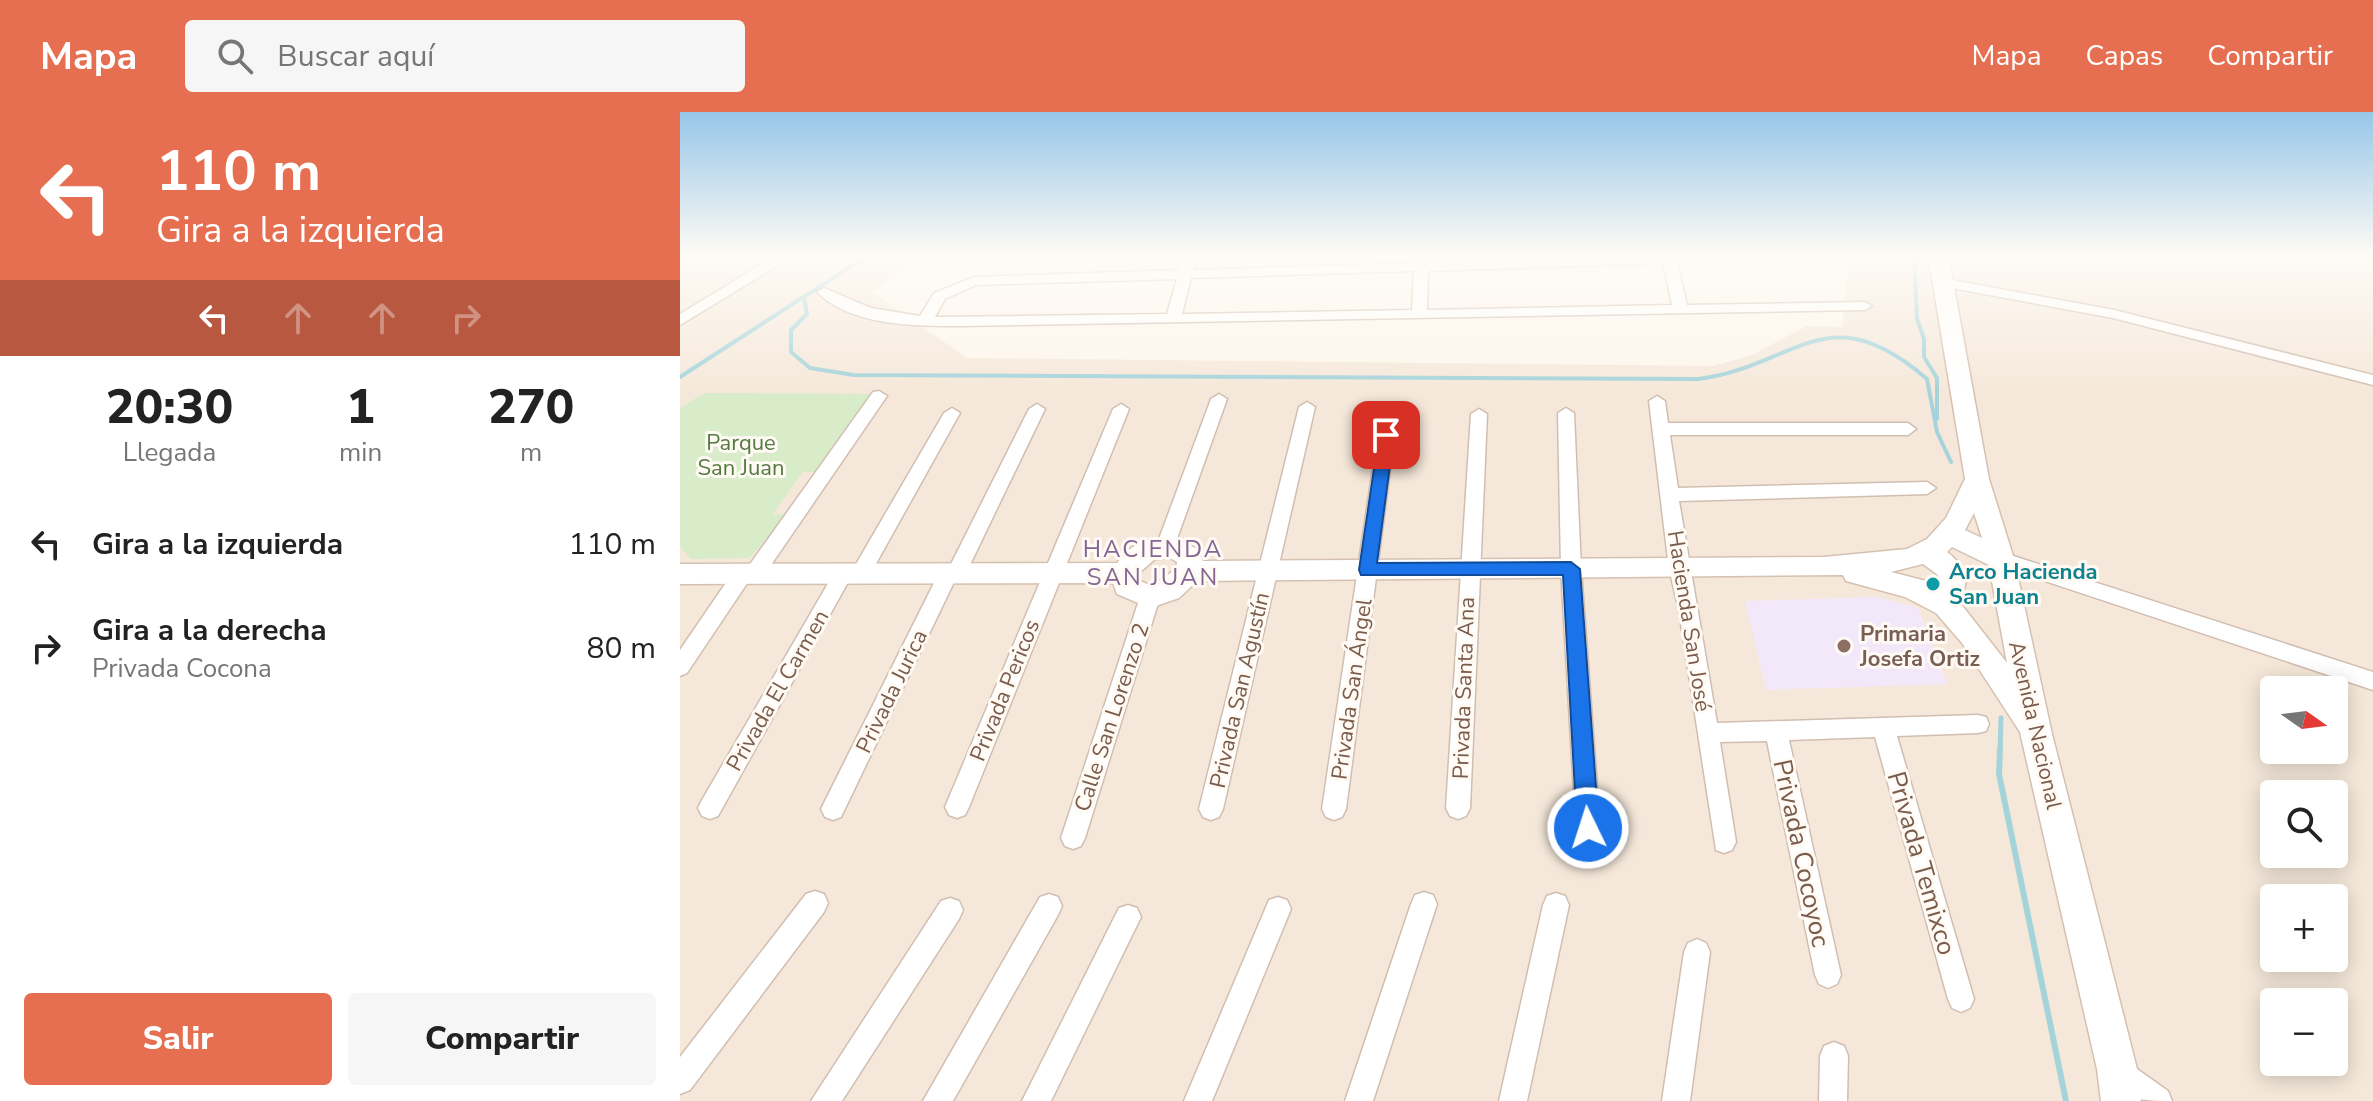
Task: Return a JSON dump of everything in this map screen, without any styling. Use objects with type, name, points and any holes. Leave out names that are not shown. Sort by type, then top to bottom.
[{"type":"street","points":[[680,320],[713,300]]},
{"type":"street","points":[[836,300],[846,307],[898,320],[925,321],[1865,306]]},
{"type":"street","points":[[925,321],[937,300]]},
{"type":"street","points":[[1173,319],[1178,300]]},
{"type":"street","points":[[1419,315],[1420,300]]},
{"type":"street","points":[[1679,300],[1681,310]]},
{"type":"street","name":"Avenida Nacional","points":[[1946,300],[1977,479],[2001,559],[2036,734],[2119,1085]]},
{"type":"street","points":[[2062,300],[2373,380]]},
{"type":"street","points":[[680,301],[700,308]]},
{"type":"street","points":[[680,667],[879,396]]},
{"type":"street","points":[[1165,547],[1219,399]]},
{"type":"street","name":"Hacienda San José","points":[[1657,401],[1679,568],[1724,842]]},
{"type":"street","name":"Privada San Agustín","points":[[1211,809],[1307,407]]},
{"type":"street","name":"Privada San Ángel","points":[[1334,809],[1390,408]]},
{"type":"street","name":"Privada Jurica","points":[[833,809],[1037,409]]},
{"type":"street","name":"Privada Pericos","points":[[957,807],[1121,409]]},
{"type":"street","name":"Privada El Carmen","points":[[710,808],[952,413]]},
{"type":"street","points":[[1566,413],[1571,569],[1588,828]]},
{"type":"street","name":"Privada Santa Ana","points":[[1458,808],[1479,414]]},
{"type":"street","points":[[1661,429],[1908,429]]},
{"type":"street","points":[[1190,571],[1824,567],[1860,561],[1892,562],[1929,554],[1950,534],[1977,479]]},
{"type":"street","points":[[1671,495],[1927,488]]},
{"type":"street","points":[[1950,534],[2001,559],[2373,681]]},
{"type":"street","points":[[1165,547],[1182,552],[1191,564],[1190,571],[1171,591],[1150,597],[1132,592],[1124,580],[1125,573],[1144,552],[1165,547]]},
{"type":"street","points":[[1929,554],[1949,567],[1954,581],[1951,590],[1937,598]]},
{"type":"street","points":[[1824,567],[1893,581],[1937,598],[1963,625],[2036,734]]},
{"type":"street","points":[[680,574],[1125,573]]},
{"type":"street","name":"Calle San Lorenzo 2","points":[[1073,838],[1150,597]]},
{"type":"street","points":[[1963,625],[2012,615]]},
{"type":"street","points":[[1707,733],[1978,724]]},
{"type":"street","name":"Privada Temixco","points":[[1883,727],[1961,999]]},
{"type":"street","name":"Privada Cocoyoc","points":[[1776,730],[1828,975]]},
{"type":"street","points":[[680,1080],[815,903]]},
{"type":"street","points":[[1359,1101],[1424,904]]},
{"type":"street","points":[[1513,1101],[1556,905]]},
{"type":"street","points":[[937,1101],[1049,906]]},
{"type":"street","points":[[1198,1101],[1278,909]]},
{"type":"street","points":[[825,1101],[950,910]]},
{"type":"street","points":[[1036,1101],[1128,917]]},
{"type":"street","points":[[1676,1101],[1697,952]]},
{"type":"street","points":[[1833,1101],[1834,1056]]},
{"type":"street","points":[[2119,1085],[2158,1101]]},
{"type":"shaded area","points":[[680,300],[884,300],[967,358],[1713,366],[1752,355],[1807,326],[1842,327],[1845,300],[2373,300],[2373,1101],[680,1101]]},
{"type":"shaded area","name":"Primaria Josefa Ortiz","points":[[1878,597],[1918,608],[1947,684],[1766,690],[1745,601]]},
{"type":"green space","name":"Parque San Juan","points":[[704,393],[872,394],[817,472],[803,472],[773,514],[787,515],[750,558],[691,559],[680,547],[680,408]]},
{"type":"waterway","points":[[680,377],[799,300]]},
{"type":"waterway","points":[[805,300],[807,314],[791,330],[791,352],[810,368],[854,375],[1698,379],[1732,372],[1811,342],[1836,338],[1862,341],[1892,354],[1927,379],[1937,432],[1951,462]]},
{"type":"waterway","points":[[1916,300],[1917,319],[1924,339],[1924,357],[1937,378],[1937,419]]},
{"type":"waterway","points":[[2000,751],[2001,718]]},
{"type":"waterway","points":[[2000,749],[1999,774],[2066,1101]]},
{"type":"place","name":"Arco Hacienda San Juan","points":[[1933,584]]},
{"type":"place","name":"Primaria Josefa Ortiz","points":[[1844,646]]},
{"type":"district","name":"HACIENDA SAN JUAN","points":[[1153,563]]},
{"type":"route","points":[[1386,435],[1367,570],[1571,569],[1588,828]]}]
